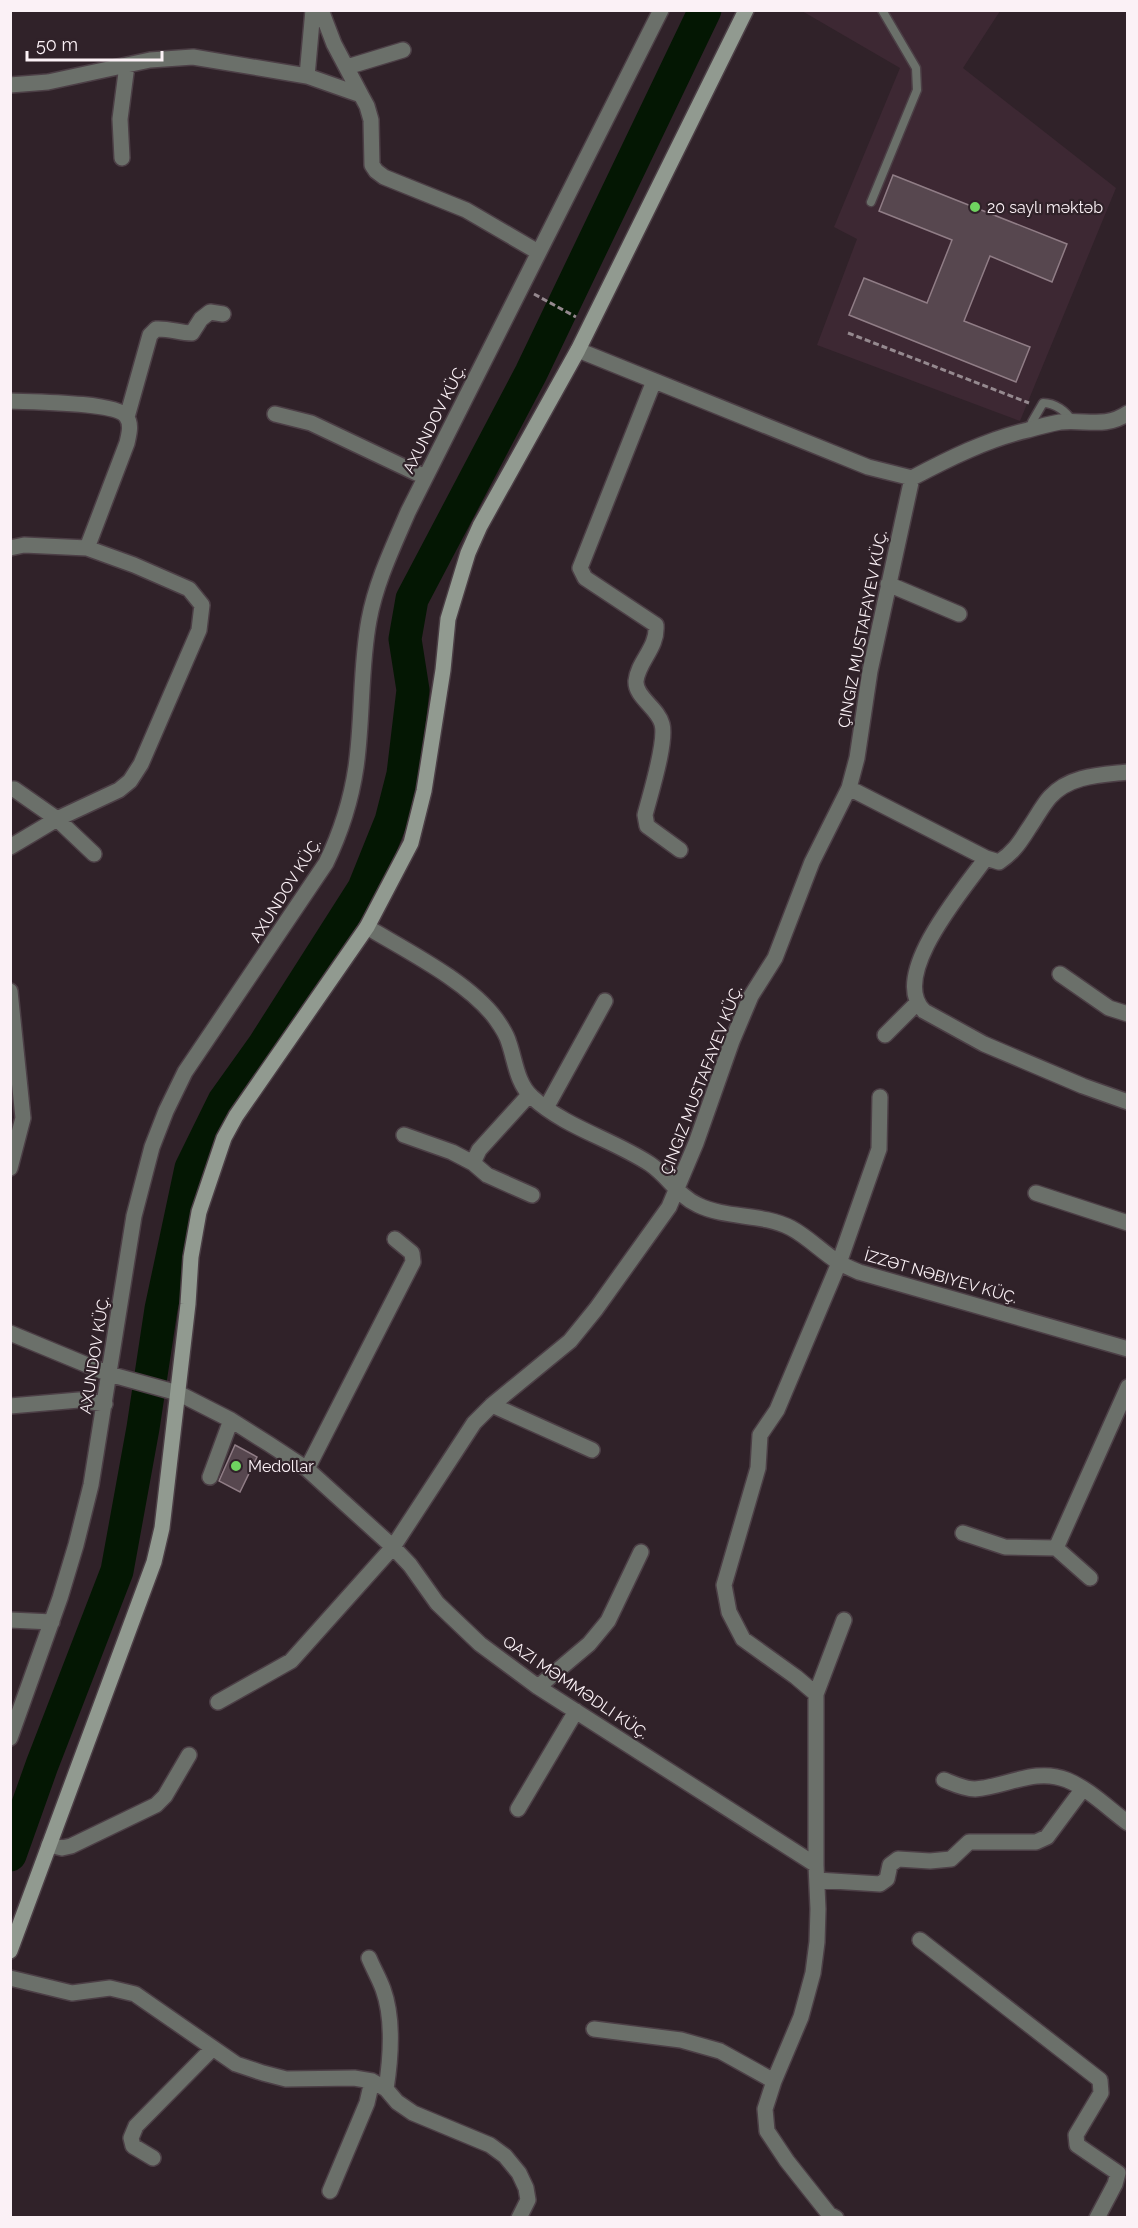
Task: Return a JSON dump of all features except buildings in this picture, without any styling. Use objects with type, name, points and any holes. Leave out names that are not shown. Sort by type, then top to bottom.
[{"type":"street","points":[[307,76],[313,10]]},
{"type":"street","points":[[321,10],[367,106],[371,120],[372,165],[376,171],[384,177],[466,210],[538,252]]},
{"type":"street","name":"AXUNDOV KÜÇ.","points":[[10,1738],[52,1622],[76,1545],[91,1485],[140,1189],[152,1147],[185,1072],[326,863],[341,831],[350,801],[356,765],[369,619],[379,581],[425,477],[661,10]]},
{"type":"street","points":[[10,1951],[154,1562],[162,1528],[172,1392],[188,1304],[191,1257],[199,1212],[224,1138],[236,1116],[367,927],[400,867],[416,825],[443,670],[448,619],[468,553],[480,526],[578,350],[746,10]]},
{"type":"street","points":[[347,67],[403,50]]},
{"type":"street","points":[[10,85],[48,82],[150,60],[193,57],[307,76],[361,95]]},
{"type":"street","points":[[122,158],[120,119],[127,65]]},
{"type":"street","points":[[127,417],[150,335],[156,329],[170,328],[192,333],[201,319],[210,312],[223,314]]},
{"type":"street","points":[[578,350],[868,467],[912,478],[973,449],[1031,429],[1061,422],[1105,423],[1128,413]]},
{"type":"street","points":[[654,381],[580,568],[585,578],[656,625],[657,637],[636,679],[637,689],[662,723],[662,740],[645,815],[647,826],[680,850]]},
{"type":"street","points":[[10,401],[91,405],[121,411],[127,417],[130,427],[127,443],[87,548]]},
{"type":"street","points":[[275,414],[311,423],[425,477]]},
{"type":"street","name":"ÇINGIZ MUSTAFAYEV KÜÇ.","points":[[218,1702],[291,1661],[393,1547],[474,1422],[570,1341],[596,1310],[669,1208],[751,996],[775,958],[812,862],[849,788],[888,584],[912,478]]},
{"type":"street","points":[[10,548],[24,545],[87,548],[189,589],[202,605],[199,630],[141,764],[130,781],[119,790],[57,819],[10,847]]},
{"type":"street","points":[[888,584],[959,614]]},
{"type":"street","points":[[849,788],[986,858],[999,861],[1012,854],[1050,797],[1062,786],[1081,778],[1128,772]]},
{"type":"street","points":[[14,789],[57,819],[94,854]]},
{"type":"street","points":[[986,858],[933,934],[920,958],[913,980],[916,1003],[924,1011],[984,1044],[1083,1086],[1128,1102]]},
{"type":"street","name":"İZZƏT NƏBIYEV KÜÇ.","points":[[367,927],[445,974],[477,999],[496,1018],[508,1040],[518,1074],[529,1095],[586,1132],[651,1165],[677,1191],[698,1205],[715,1211],[769,1220],[791,1228],[839,1263],[859,1272],[1128,1349]]},
{"type":"street","points":[[1060,974],[1109,1008],[1128,1014]]},
{"type":"street","points":[[10,991],[17,1118],[10,1168]]},
{"type":"street","points":[[546,1108],[605,1001]]},
{"type":"street","points":[[885,1035],[916,1003]]},
{"type":"street","points":[[473,1163],[479,1150],[529,1095]]},
{"type":"street","points":[[816,1694],[743,1639],[729,1612],[724,1586],[758,1468],[760,1434],[777,1410],[839,1263],[879,1149],[880,1097]]},
{"type":"street","points":[[404,1135],[452,1152],[473,1163],[487,1175],[532,1195]]},
{"type":"street","points":[[1036,1193],[1128,1223]]},
{"type":"street","points":[[307,1469],[413,1262],[412,1253],[395,1239]]},
{"type":"street","points":[[10,1333],[109,1374],[172,1392],[231,1420],[307,1469],[393,1547],[410,1565],[437,1603],[480,1644],[538,1687],[817,1873],[880,1884],[887,1879],[890,1865],[898,1859],[930,1861],[951,1859],[969,1842],[1036,1842],[1047,1837],[1082,1790]]},
{"type":"street","points":[[1056,1548],[1128,1387]]},
{"type":"street","points":[[10,1406],[79,1400],[105,1404]]},
{"type":"street","points":[[492,1405],[592,1450]]},
{"type":"street","points":[[210,1477],[231,1420]]},
{"type":"street","points":[[963,1533],[1005,1547],[1056,1548],[1090,1578]]},
{"type":"street","points":[[538,1687],[589,1644],[608,1621],[641,1552]]},
{"type":"street","points":[[10,1620],[52,1622]]},
{"type":"street","points":[[830,2216],[787,2162],[767,2131],[765,2109],[774,2080],[801,2017],[813,1973],[817,1931],[816,1694],[844,1620]]},
{"type":"street","points":[[518,1809],[576,1711]]},
{"type":"street","points":[[49,1845],[62,1848],[72,1846],[156,1805],[165,1796],[189,1755]]},
{"type":"street","points":[[944,1780],[976,1789],[1029,1776],[1049,1776],[1067,1780],[1128,1823]]},
{"type":"street","points":[[920,1940],[1101,2080],[1101,2092],[1076,2135],[1077,2145],[1118,2173],[1115,2184],[1097,2217]]},
{"type":"street","points":[[369,1958],[383,1989],[389,2017],[389,2068],[386,2089]]},
{"type":"street","points":[[10,1978],[72,1993],[110,1988],[135,1994],[236,2064],[286,2079],[354,2078],[372,2081],[386,2089],[412,2113],[490,2145],[505,2156],[519,2173],[526,2188],[528,2200],[519,2217]]},
{"type":"street","points":[[594,2029],[681,2040],[720,2051],[774,2080]]},
{"type":"street","points":[[153,2158],[133,2146],[132,2138],[136,2126],[213,2048]]},
{"type":"street","points":[[330,2191],[367,2103],[372,2081]]},
{"type":"lane","points":[[871,202],[917,90],[916,68],[882,10]]},
{"type":"lane","points":[[1031,429],[1042,403],[1048,403],[1068,414],[1074,422]]},
{"type":"path","points":[[521,286],[590,325]]},
{"type":"path","points":[[848,333],[1039,407]]},
{"type":"shaded area","name":"20 saylı məktəb","points":[[802,11],[1000,11],[963,68],[1116,188],[1020,421],[817,345],[857,239],[834,227],[900,68]]},
{"type":"waterway","points":[[10,1855],[117,1571],[143,1428],[161,1309],[191,1168],[224,1101],[264,1045],[364,888],[391,821],[403,774],[413,690],[405,639],[412,599],[531,373],[705,10]]},
{"type":"place","name":"20 saylı məktəb","points":[[975,207]]},
{"type":"place","name":"Medollar","points":[[236,1466]]}]
